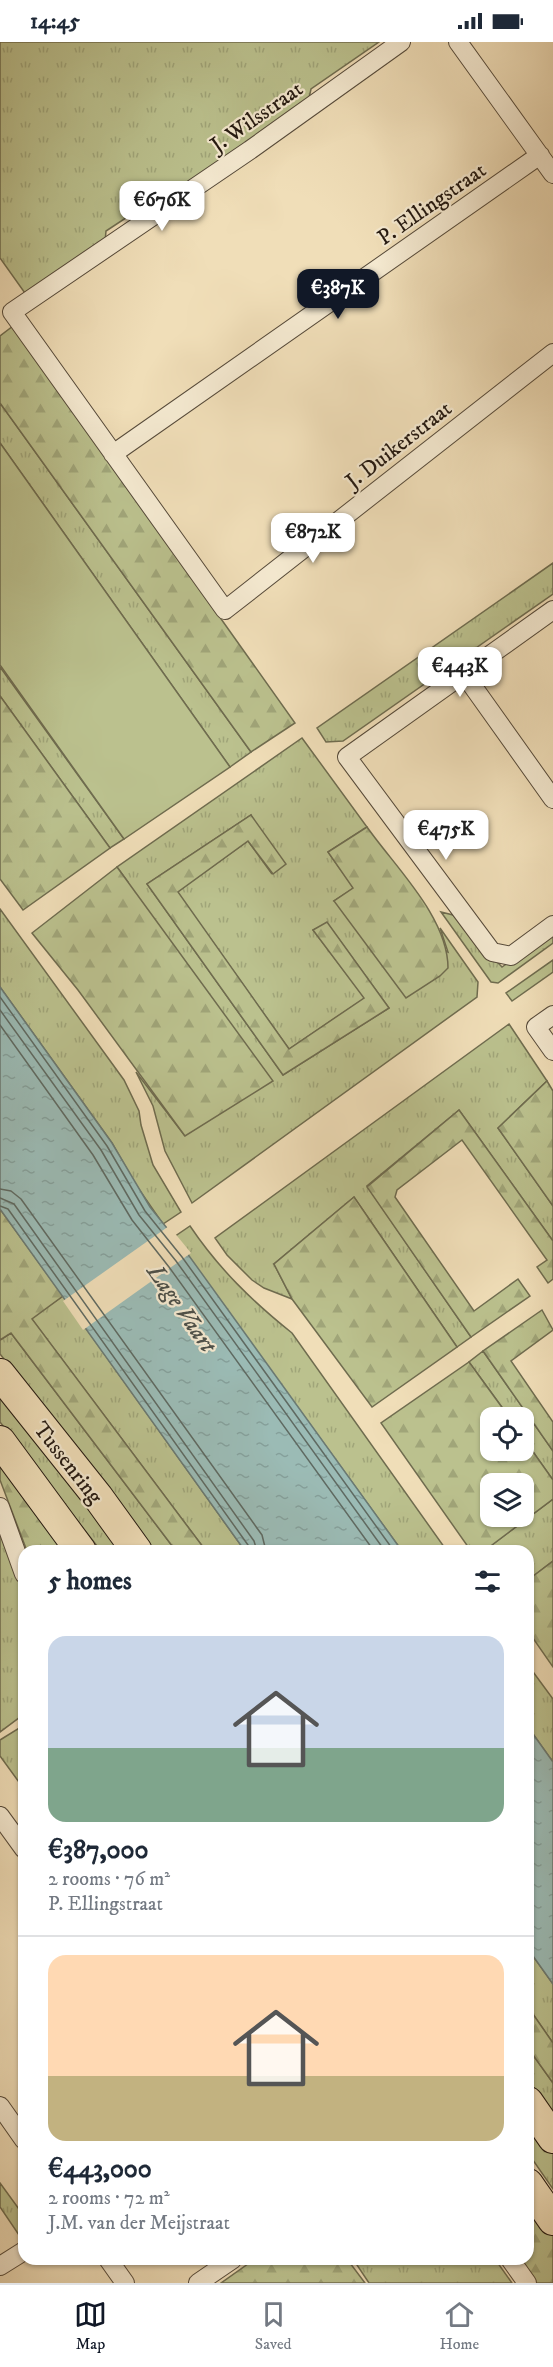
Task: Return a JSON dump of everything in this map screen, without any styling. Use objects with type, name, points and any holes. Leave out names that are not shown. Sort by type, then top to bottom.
[{"type":"highway","name":"Tussenring","points":[[0,1374],[98,1497],[132,1545]]},
{"type":"highway","name":"Tussenring","points":[[0,1441],[77,1545]]},
{"type":"highway","points":[[534,2111],[553,2138]]},
{"type":"highway","points":[[534,2193],[553,2220]]},
{"type":"street","name":"J. Wilsstraat","points":[[113,454],[12,312],[250,150],[401,42]]},
{"type":"street","points":[[458,42],[553,174]]},
{"type":"street","name":"P. Ellingstraat","points":[[113,454],[540,155]]},
{"type":"street","name":"J. Duikerstraat","points":[[113,454],[225,610],[553,353]]},
{"type":"street","points":[[553,610],[347,757],[492,952],[511,956],[553,925]]},
{"type":"street","points":[[464,674],[553,799]]},
{"type":"street","points":[[553,1015],[536,1027],[553,1051]]},
{"type":"street","points":[[0,1507],[18,1557]]},
{"type":"street","points":[[0,1816],[18,1841]]},
{"type":"street","points":[[0,2106],[18,2132]]},
{"type":"street","points":[[0,2265],[18,2254]]},
{"type":"street","points":[[112,2265],[125,2283]]},
{"type":"street","points":[[198,2283],[224,2265]]},
{"type":"street","points":[[514,2265],[527,2283]]},
{"type":"green space","points":[[0,42],[379,42],[311,89],[309,98],[166,199],[156,198],[106,231],[105,242],[27,296],[0,258]]},
{"type":"green space","points":[[13,326],[295,723],[251,752],[0,403],[0,336]]},
{"type":"green space","points":[[0,403],[251,752],[230,767],[0,443]]},
{"type":"green space","points":[[0,443],[230,767],[124,839],[0,665]]},
{"type":"green space","points":[[553,563],[553,594],[343,741],[326,742],[317,728]]},
{"type":"green space","points":[[0,667],[124,839],[110,848],[0,696]]},
{"type":"green space","points":[[0,696],[110,848],[23,910],[0,879]]},
{"type":"green space","points":[[302,738],[367,827],[328,852],[354,888],[334,901],[448,952],[440,928],[478,982],[477,997],[192,1203],[165,1151],[153,1106],[136,1072],[185,1136],[128,882],[117,867]],"holes":[[[251,815],[272,874],[248,841],[177,892],[289,1049],[365,998],[313,930],[327,923],[389,1008],[283,1075],[147,884]]]},
{"type":"green space","points":[[251,815],[286,864],[273,874],[248,841],[178,892],[289,1049],[364,998],[313,930],[327,922],[389,1008],[283,1075],[147,884]]},
{"type":"green space","points":[[367,827],[418,893],[439,930],[446,949],[448,968],[440,976],[406,998],[334,901],[353,888],[328,852]]},
{"type":"green space","points":[[117,867],[273,1081],[185,1136],[78,990],[32,933]]},
{"type":"green space","points":[[0,909],[124,1080],[139,1111],[153,1165],[181,1212],[163,1224],[136,1185],[112,1143],[0,987]]},
{"type":"green space","points":[[441,912],[453,915],[502,967],[553,931],[553,943],[498,983],[491,982]]},
{"type":"green space","points":[[553,960],[553,972],[512,1001],[506,993]]},
{"type":"green space","points":[[509,1024],[547,1081],[498,1128],[553,1206],[553,1241],[459,1110],[367,1186],[471,1337],[457,1347],[354,1197],[274,1264],[292,1299],[264,1288],[252,1280],[227,1255],[215,1238]]},
{"type":"green space","points":[[547,1081],[553,1091],[553,1206],[498,1128]]},
{"type":"green space","points":[[459,1110],[553,1241],[553,1279],[548,1283],[537,1267],[547,1260],[462,1140],[397,1190],[395,1197],[474,1311],[518,1279],[530,1296],[471,1337],[367,1187]]},
{"type":"green space","points":[[354,1197],[457,1347],[372,1407],[292,1299],[274,1264]]},
{"type":"green space","points":[[0,1209],[63,1296],[32,1319],[202,1545],[171,1545],[11,1333],[0,1340]]},
{"type":"green space","points":[[190,1226],[237,1284],[292,1333],[443,1545],[398,1545],[174,1237]]},
{"type":"green space","points":[[63,1296],[241,1545],[201,1545],[31,1318]]},
{"type":"green space","points":[[542,1310],[553,1330],[511,1361],[553,1422],[553,1451],[534,1424],[534,1407],[522,1407],[483,1351]]},
{"type":"green space","points":[[11,1333],[171,1545],[149,1545],[0,1354],[0,1340]]},
{"type":"green space","points":[[483,1351],[522,1407],[502,1407],[469,1362]]},
{"type":"green space","points":[[469,1362],[502,1407],[480,1407],[480,1461],[534,1461],[534,1453],[553,1480],[553,1499],[534,1513],[534,1473],[480,1473],[480,1527],[516,1527],[492,1545],[467,1545],[381,1423]]},
{"type":"green space","points":[[0,1389],[120,1545],[96,1545],[0,1422]]},
{"type":"green space","points":[[534,1424],[553,1451],[553,1480],[534,1453]]},
{"type":"green space","points":[[0,1462],[64,1545],[25,1545],[0,1480]]},
{"type":"green space","points":[[553,1499],[553,1561],[534,1575],[534,1545],[492,1545],[516,1527],[534,1527],[534,1513]]},
{"type":"green space","points":[[0,1532],[18,1577],[18,1718],[0,1732]]},
{"type":"green space","points":[[553,1561],[553,1667],[534,1640],[534,1575]]},
{"type":"green space","points":[[534,1673],[553,1699],[553,1762],[534,1735]]},
{"type":"green space","points":[[18,1729],[18,1781],[0,1756],[0,1740]]},
{"type":"green space","points":[[534,1957],[553,1984],[553,2043],[534,2016]]},
{"type":"green space","points":[[534,2016],[553,2043],[553,2083],[534,2056]]},
{"type":"green space","points":[[534,2056],[553,2083],[553,2115],[534,2088]]},
{"type":"green space","points":[[534,2126],[553,2153],[553,2189],[534,2162]]},
{"type":"green space","points":[[0,2183],[18,2208],[18,2234],[0,2207]]},
{"type":"green space","points":[[534,2207],[553,2234],[553,2283],[534,2283],[521,2265],[534,2265]]},
{"type":"green space","points":[[246,2265],[352,2265],[365,2283],[221,2283]]},
{"type":"green space","points":[[357,2265],[499,2265],[512,2283],[369,2283]]},
{"type":"water","name":"Lage Vaart","points":[[0,987],[112,1143],[150,1207],[187,1253],[398,1545],[241,1545],[0,1209]]},
{"type":"water","points":[[534,1735],[553,1762],[553,1984],[534,1957]]},
{"type":"pier","points":[[169,1226],[191,1253],[83,1330],[63,1301]]}]
